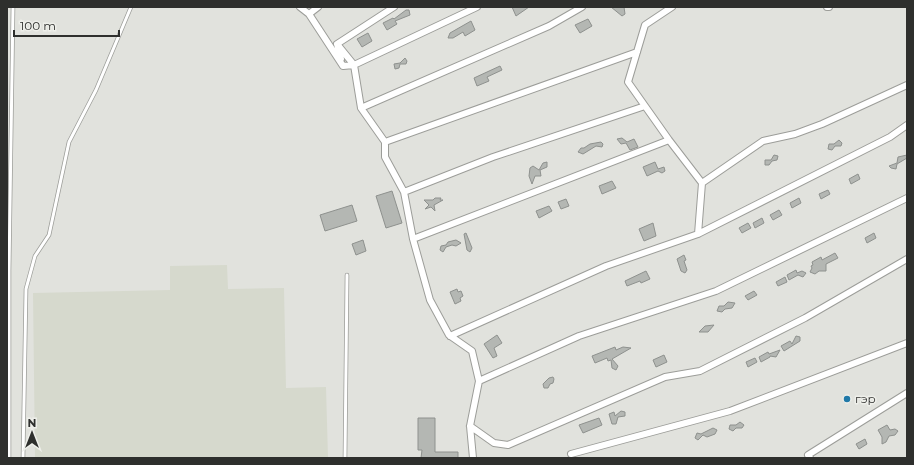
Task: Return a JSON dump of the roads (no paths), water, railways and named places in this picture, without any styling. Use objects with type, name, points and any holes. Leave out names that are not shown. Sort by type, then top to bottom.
[{"type":"street","points":[[300,7],[309,14],[343,66]]},
{"type":"street","points":[[309,14],[318,7]]},
{"type":"street","points":[[337,44],[394,7]]},
{"type":"street","points":[[343,66],[354,65],[477,7]]},
{"type":"street","points":[[361,108],[549,26],[582,7]]},
{"type":"street","points":[[672,7],[645,25],[628,82],[668,140],[702,183],[698,234]]},
{"type":"street","points":[[337,44],[343,66]]},
{"type":"street","points":[[337,44],[354,65],[361,108],[385,142],[385,157],[404,192],[413,239],[430,300],[450,336],[472,351],[479,381],[470,426],[473,458]]},
{"type":"street","points":[[385,142],[637,52]]},
{"type":"street","points":[[702,183],[763,140],[795,134],[822,124],[907,85]]},
{"type":"street","points":[[404,192],[493,157],[645,106]]},
{"type":"street","points":[[450,336],[606,266],[698,234],[890,137],[907,125]]},
{"type":"street","points":[[413,239],[668,140]]},
{"type":"street","points":[[479,381],[579,336],[716,291],[907,198]]},
{"type":"street","points":[[470,426],[494,443],[508,445],[665,377],[700,371],[805,318],[907,259]]},
{"type":"street","points":[[571,454],[730,411],[907,343]]},
{"type":"street","points":[[810,458],[808,455],[907,393]]},
{"type":"lane","points":[[9,458],[9,271],[13,7]]},
{"type":"lane","points":[[23,458],[26,289],[35,256],[49,235],[69,142],[96,90],[131,7]]},
{"type":"lane","points":[[345,458],[347,275]]},
{"type":"place","name":"гэр","points":[[847,399]]}]
